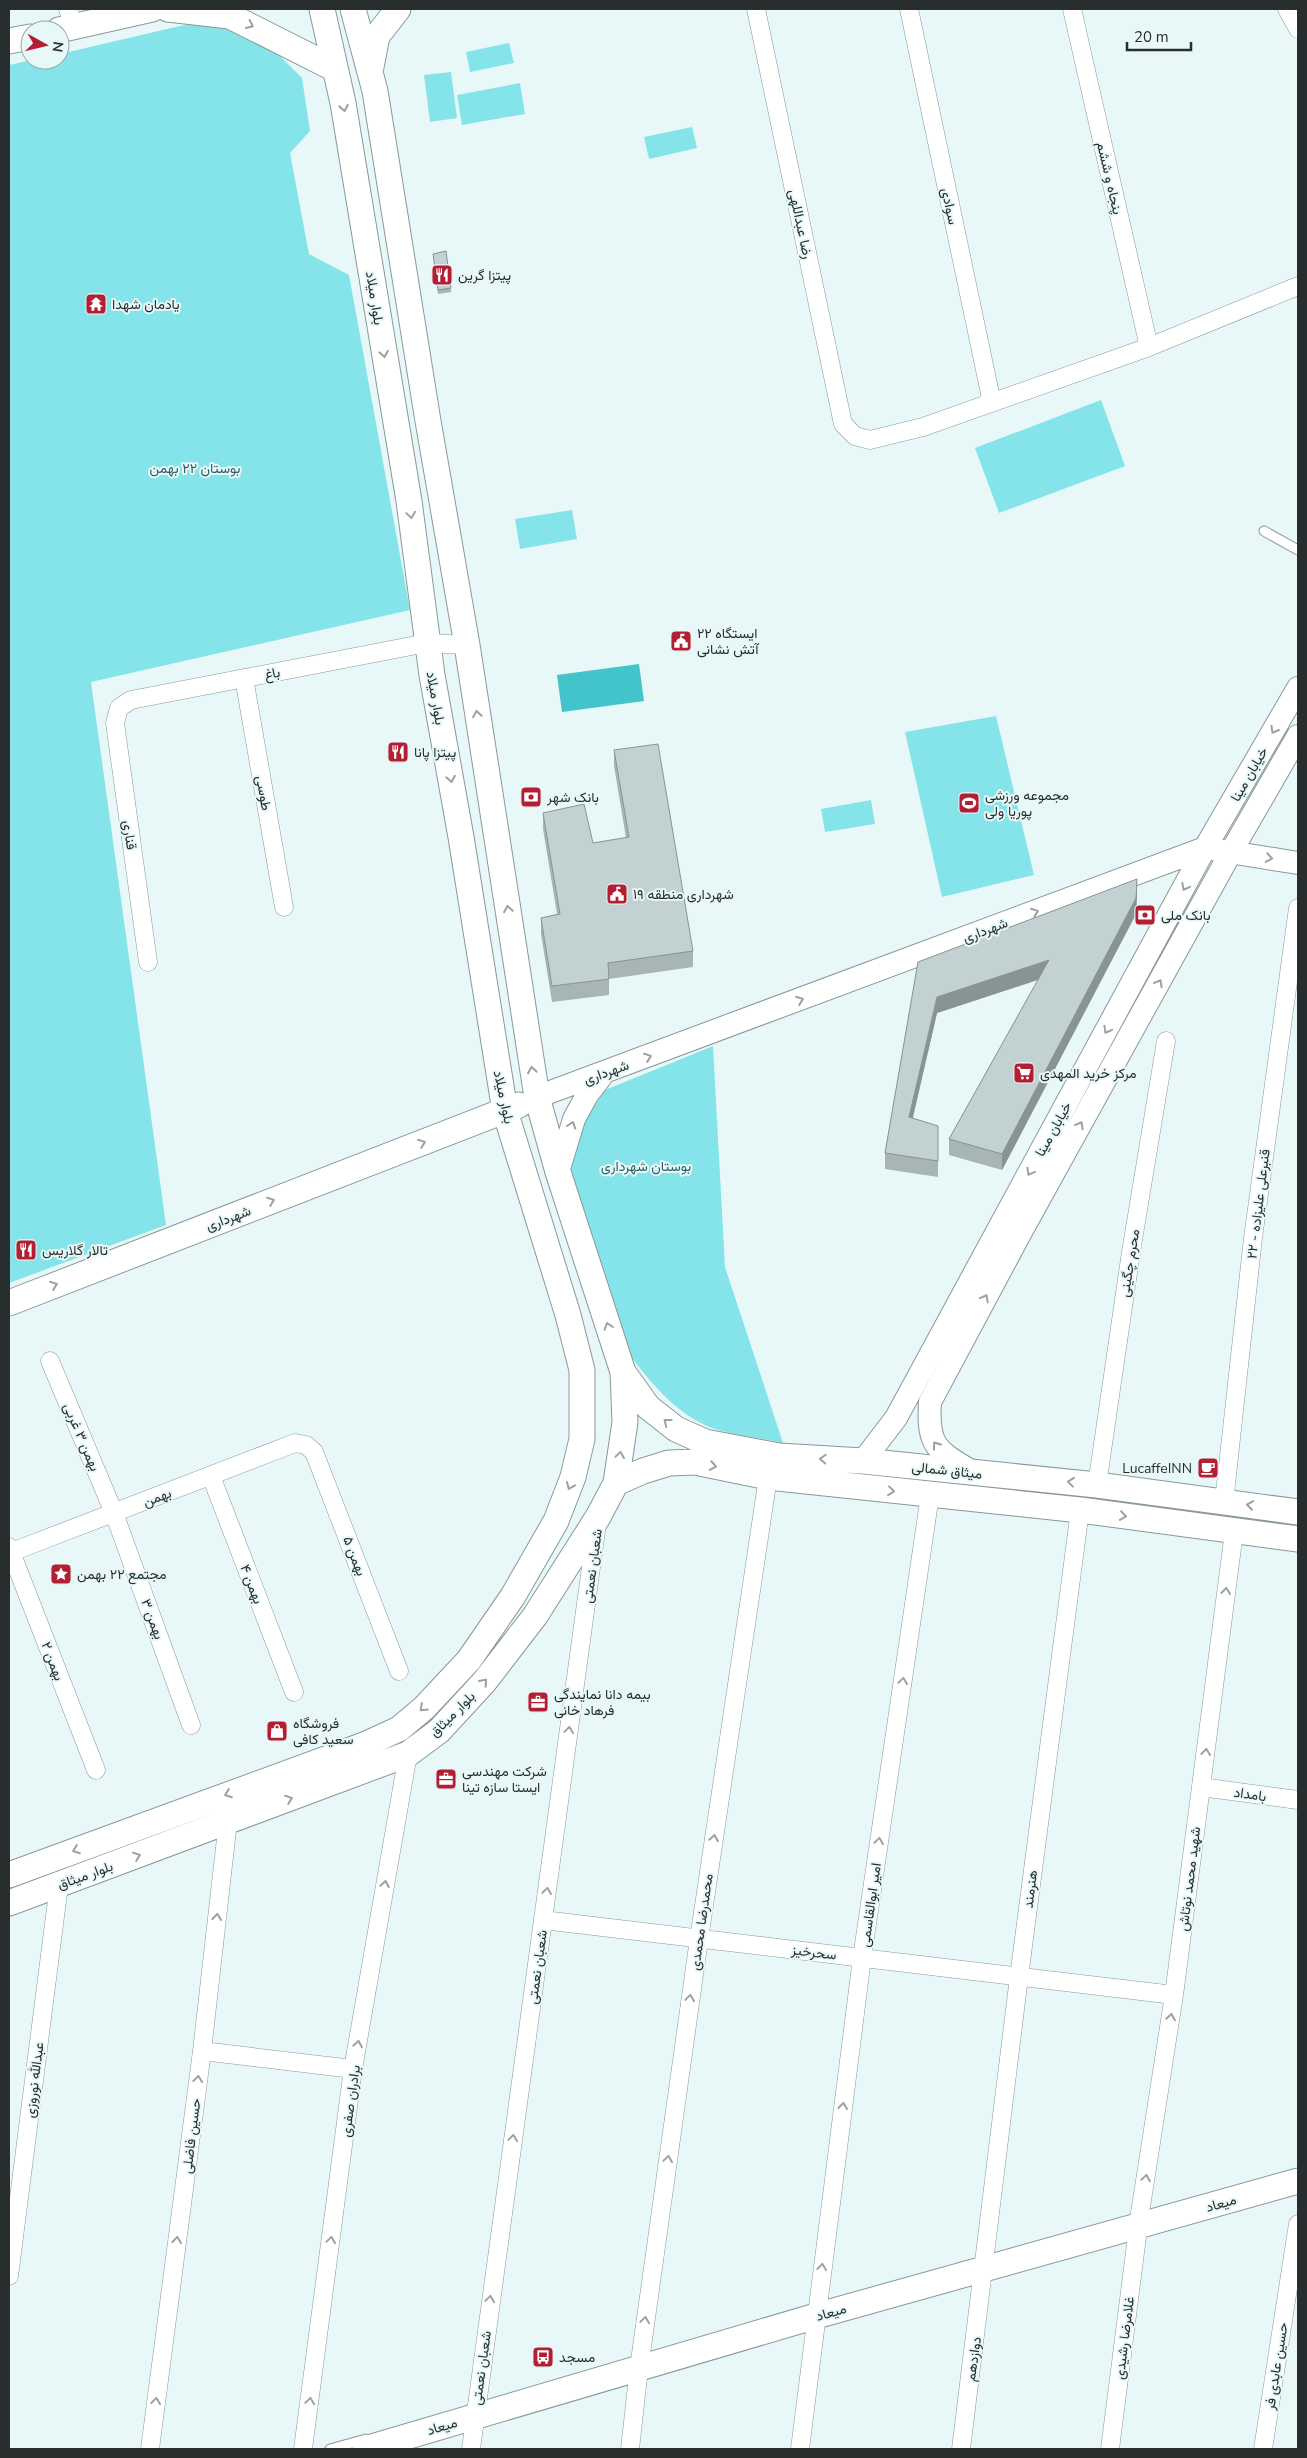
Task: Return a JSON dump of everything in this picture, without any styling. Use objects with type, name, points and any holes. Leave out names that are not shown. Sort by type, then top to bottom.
[{"type":"main road","points":[[70,22],[152,9]]},
{"type":"main road","points":[[168,9],[230,16],[335,69]]},
{"type":"main road","name":"بلوار میلاد","points":[[322,9],[343,102],[409,501],[427,642],[505,1110],[568,1315],[582,1370],[582,1439]]},
{"type":"main road","points":[[353,9],[370,69],[466,645],[537,1097],[558,1172],[622,1372]]},
{"type":"main road","points":[[370,69],[377,36],[398,9]]},
{"type":"main road","points":[[396,426],[428,421]]},
{"type":"main road","name":"شهرداری","points":[[9,1303],[537,1097]]},
{"type":"main road","name":"میثاق شمالی","points":[[622,1372],[648,1407],[676,1429],[705,1442],[779,1456],[863,1461],[1097,1485],[1298,1512]]},
{"type":"main road","name":"بلوار میثاق","points":[[9,1903],[408,1754],[439,1731],[485,1681],[536,1616],[598,1517],[616,1482],[625,1422],[622,1372]]},
{"type":"main road","name":"بلوار میثاق","points":[[9,1875],[364,1745],[399,1729],[424,1708],[469,1660],[514,1596],[556,1521],[573,1477],[582,1439]]},
{"type":"main road","points":[[859,1487],[863,1461]]},
{"type":"main road","name":"میثاق شمالی","points":[[616,1482],[669,1463],[695,1462],[768,1477],[1080,1510],[1234,1532],[1298,1539]]},
{"type":"main road","name":"میعاد","points":[[365,2449],[640,2360],[816,2311],[1140,2216],[1298,2181]]},
{"type":"street","name":"رضا عبداللهی","points":[[756,9],[843,424],[855,436],[870,440],[923,427],[992,403]]},
{"type":"street","name":"سوادی","points":[[909,9],[992,403]]},
{"type":"street","name":"پنجاه و ششم","points":[[1072,9],[1149,347]]},
{"type":"street","points":[[1287,9],[1298,29]]},
{"type":"street","points":[[992,403],[1149,347],[1298,286]]},
{"type":"street","name":"باغ","points":[[119,708],[130,700],[427,642],[466,645]]},
{"type":"street","name":"طوسی","points":[[244,678],[284,908]]},
{"type":"street","name":"خیابان مینا","points":[[863,1461],[896,1418],[1205,848],[1298,688]]},
{"type":"street","name":"قناری","points":[[119,708],[115,723],[148,962]]},
{"type":"street","name":"خیابان مینا","points":[[975,1473],[943,1454],[931,1438],[930,1402],[1022,1230],[1231,852],[1298,736]]},
{"type":"street","points":[[1205,848],[1298,863]]},
{"type":"street","name":"شهرداری","points":[[537,1097],[603,1074],[1205,848]]},
{"type":"street","name":"قنبرعلی علیزاده - ۲۲","points":[[1224,1502],[1253,1238],[1298,908]]},
{"type":"street","name":"محرم چگینی","points":[[1097,1485],[1131,1252],[1166,1041]]},
{"type":"street","points":[[558,1172],[574,1119],[587,1095],[603,1074]]},
{"type":"street","name":"بهمن ۳ غربی","points":[[50,1361],[114,1513]]},
{"type":"street","name":"بهمن","points":[[9,1551],[296,1443],[306,1445]]},
{"type":"street","name":"بهمن ۵","points":[[306,1445],[314,1452],[399,1671]]},
{"type":"street","name":"بهمن ۴","points":[[211,1476],[294,1692]]},
{"type":"street","name":"محمدرضا محمدی","points":[[630,2449],[640,2360],[699,1939],[768,1477]]},
{"type":"street","name":"امیر ابوالقاسمی","points":[[800,2449],[862,1958],[930,1495]]},
{"type":"street","name":"هنرمند","points":[[985,2261],[1019,1977],[1080,1510]]},
{"type":"street","name":"بهمن ۳","points":[[114,1513],[191,1725]]},
{"type":"street","name":"شعبان نعمتی","points":[[471,2449],[474,2413],[598,1517]]},
{"type":"street","name":"شهید محمد نوتاش","points":[[1140,2216],[1174,1995],[1234,1532]]},
{"type":"street","name":"بهمن ۲","points":[[9,1551],[96,1770]]},
{"type":"street","name":"برادران صفری","points":[[303,2449],[354,2069],[408,1754]]},
{"type":"street","name":"بامداد","points":[[1201,1787],[1298,1800]]},
{"type":"street","name":"حسین فاضلی","points":[[150,2449],[202,2051],[228,1821]]},
{"type":"street","name":"عبدالله نوروزی","points":[[9,2276],[12,2218],[59,1885]]},
{"type":"street","name":"سحرخیز","points":[[543,1920],[1174,1995]]},
{"type":"street","points":[[202,2051],[354,2069]]},
{"type":"street","name":"غلامرضا رشیدی","points":[[1110,2449],[1140,2216]]},
{"type":"street","name":"حسین عابدی‌ فر","points":[[1263,2449],[1298,2224]]},
{"type":"street","name":"دوازدهم","points":[[960,2449],[985,2261]]},
{"type":"lane","points":[[1264,532],[1298,550]]},
{"type":"lane","points":[[789,2314],[816,2311],[873,2290]]},
{"type":"lane","points":[[330,2449],[474,2413],[604,2368]]},
{"type":"green space","name":"بوستان ۲۲ بهمن","points":[[214,21],[270,46],[302,78],[310,131],[290,153],[309,254],[349,275],[410,610],[91,682],[166,1225],[9,1283],[9,65],[20,63],[20,70],[70,70],[70,52],[197,22]]},
{"type":"green space","points":[[509,43],[514,63],[470,72],[466,52]]},
{"type":"green space","points":[[451,72],[457,118],[430,122],[424,75]]},
{"type":"green space","points":[[520,83],[525,114],[462,125],[457,95]]},
{"type":"green space","points":[[692,127],[697,148],[649,159],[644,137]]},
{"type":"green space","points":[[1101,400],[1125,466],[999,513],[975,448]]},
{"type":"green space","points":[[572,510],[577,539],[520,549],[515,519]]},
{"type":"green space","name":"مجموعه ورزشی پوریا ولی","points":[[996,716],[1034,875],[942,897],[905,732]]},
{"type":"green space","points":[[871,800],[875,824],[825,832],[821,809]]},
{"type":"green space","name":"بوستان شهرداری","points":[[713,1046],[725,1267],[783,1443],[726,1432],[703,1424],[688,1416],[675,1405],[639,1367],[620,1340],[570,1165],[581,1125],[605,1090]]},
{"type":"shaded area","points":[[639,664],[644,701],[562,712],[557,675]]},
{"type":"building","name":"پیتزا گرین","points":[[446,251],[451,288],[438,290],[433,254]]},
{"type":"building","name":"شهرداری منطقه ۱۹","points":[[658,744],[693,951],[608,963],[609,979],[552,986],[541,918],[560,914],[543,813],[584,804],[593,843],[629,837],[614,750]]},
{"type":"building","name":"مرکز خرید المهدی","points":[[1137,879],[1136,898],[1002,1154],[949,1139],[1049,960],[937,997],[909,1117],[938,1126],[938,1161],[885,1153],[918,962]]},
{"type":"place","name":"پیتزا گرین","points":[[442,275]]},
{"type":"place","name":"یادمان شهدا","points":[[96,304]]},
{"type":"place","name":"ایستگاه ۲۲ آتش نشانی","points":[[681,641]]},
{"type":"place","name":"پیتزا پانا","points":[[398,752]]},
{"type":"place","name":"بانک شهر","points":[[531,797]]},
{"type":"place","name":"مجموعه ورزشی پوریا ولی","points":[[969,803]]},
{"type":"place","name":"شهرداری منطقه ۱۹","points":[[617,894]]},
{"type":"place","name":"بانک ملی","points":[[1145,915]]},
{"type":"place","name":"مرکز خرید المهدی","points":[[1024,1073]]},
{"type":"place","name":"تالار گلاریس","points":[[26,1250]]},
{"type":"place","name":"LucaffeINN","points":[[1208,1468]]},
{"type":"place","name":"مجتمع ۲۲ بهمن","points":[[61,1574]]},
{"type":"place","name":"بیمه دانا نمایندگی فرهاد خانی","points":[[538,1702]]},
{"type":"place","name":"فروشگاه سعید کافی","points":[[277,1731]]},
{"type":"place","name":"شرکت مهندسی ایستا سازه تینا","points":[[446,1779]]},
{"type":"place","name":"مسجد","points":[[543,2357]]}]
